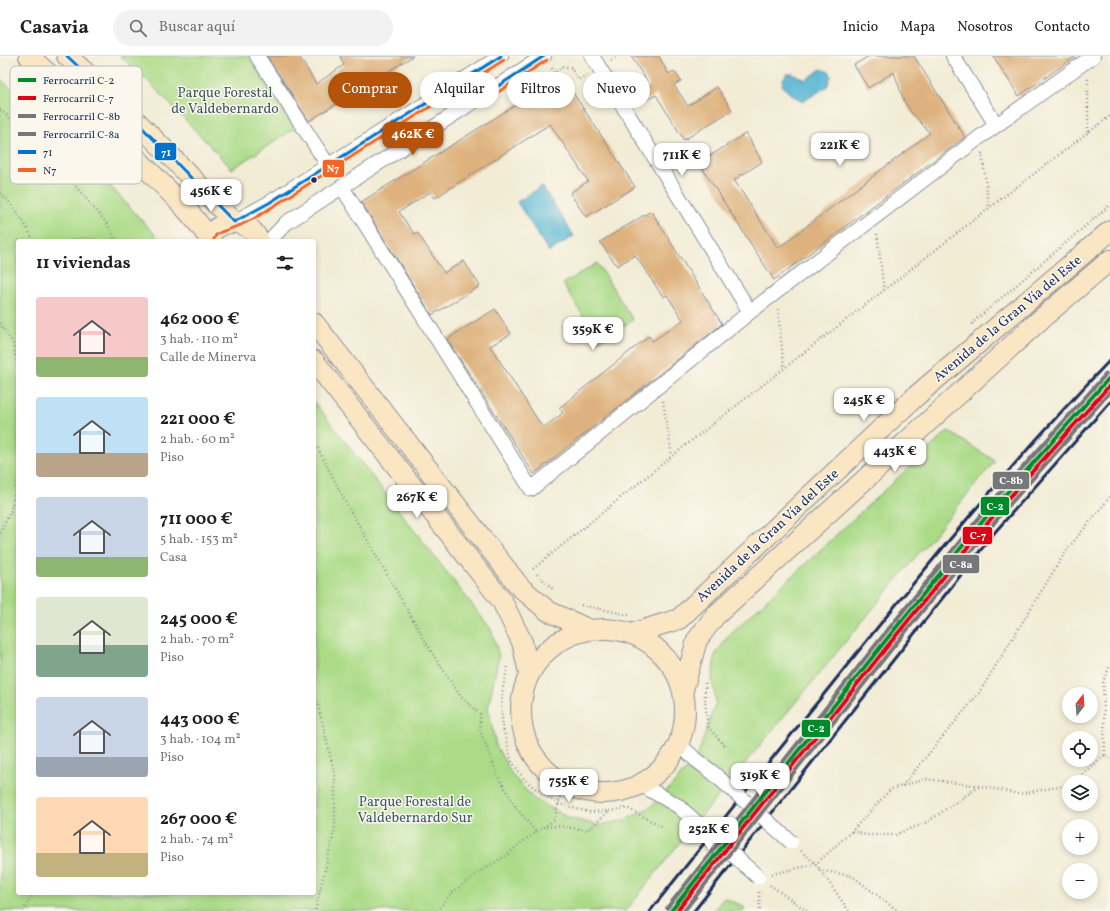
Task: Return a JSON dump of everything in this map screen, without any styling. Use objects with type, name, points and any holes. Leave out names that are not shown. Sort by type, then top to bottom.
[{"type":"street","points":[[29,56],[40,66]]},
{"type":"street","points":[[67,56],[78,66]]},
{"type":"street","points":[[257,56],[328,165]]},
{"type":"street","points":[[142,163],[185,207],[209,239],[212,232],[222,225],[234,222],[269,203],[501,56]]},
{"type":"street","points":[[271,239],[286,223],[544,56]]},
{"type":"street","points":[[592,56],[750,312]]},
{"type":"street","points":[[953,56],[996,125]]},
{"type":"street","points":[[342,187],[531,489],[750,312],[996,125],[1090,58]]},
{"type":"street","points":[[142,127],[234,222],[245,225],[253,231],[258,239]]},
{"type":"street","name":"Avenida de la Gran Vía del Este","points":[[632,625],[679,619],[916,396],[1110,231]]},
{"type":"street","name":"Avenida de la Gran Vía del Este","points":[[683,690],[697,640],[715,616],[1029,330],[1110,260]]},
{"type":"street","points":[[316,326],[520,587],[548,611],[590,630]]},
{"type":"street","points":[[316,364],[502,601],[522,642],[530,673]]},
{"type":"street","points":[[632,625],[661,653],[676,673],[683,690],[685,722],[679,744],[663,767],[653,777],[640,784],[626,790],[602,793],[579,790],[564,784],[551,774],[539,763],[530,750],[524,735],[521,720],[521,704],[524,688],[530,673],[540,657],[554,644],[571,635],[590,630],[611,629],[632,625]]},
{"type":"street","points":[[679,744],[791,842]]},
{"type":"street","points":[[640,784],[678,806],[758,877]]},
{"type":"path","points":[[1088,133],[1090,58]]},
{"type":"path","points":[[554,72],[564,66],[571,68],[573,72]]},
{"type":"path","points":[[575,75],[578,80],[583,78]]},
{"type":"path","points":[[0,110],[10,118]]},
{"type":"path","points":[[533,569],[672,456],[784,368],[1110,116]]},
{"type":"path","points":[[980,137],[990,208]]},
{"type":"path","points":[[74,184],[108,224],[115,239]]},
{"type":"path","points":[[0,194],[5,198],[24,223],[33,239]]},
{"type":"path","points":[[975,326],[972,323],[1110,205]]},
{"type":"path","points":[[875,217],[884,290]]},
{"type":"path","points":[[776,292],[784,368]]},
{"type":"path","points":[[0,323],[12,344],[16,359]]},
{"type":"path","points":[[660,384],[672,456]]},
{"type":"path","points":[[316,445],[345,501],[432,653],[460,697],[480,714],[480,730],[498,776],[517,809],[536,832]]},
{"type":"path","points":[[0,533],[11,510],[16,489]]},
{"type":"path","points":[[902,786],[979,693],[1066,551],[1110,497]]},
{"type":"path","points":[[537,574],[559,595]]},
{"type":"path","points":[[576,603],[605,611],[632,625]]},
{"type":"path","points":[[509,661],[503,687],[501,707],[503,728],[512,762],[525,780],[541,793],[559,804],[589,812],[609,812],[627,808],[661,826]]},
{"type":"path","points":[[1105,756],[1103,681],[1110,666]]},
{"type":"path","points":[[705,679],[704,702],[708,727],[726,747]]},
{"type":"path","points":[[315,911],[335,828],[335,774],[316,700]]},
{"type":"path","points":[[1105,756],[1110,759]]},
{"type":"path","points":[[1082,775],[1105,756]]},
{"type":"path","points":[[758,877],[816,864],[852,831],[891,789],[926,779],[980,786],[1019,794],[1062,786]]},
{"type":"path","points":[[437,911],[452,893],[479,872],[507,855],[522,842],[554,820],[564,784]]},
{"type":"path","points":[[852,831],[866,835],[895,835],[927,822],[980,786]]},
{"type":"path","points":[[545,827],[557,826],[588,830],[609,812]]},
{"type":"path","points":[[791,842],[816,864],[849,911]]},
{"type":"path","points":[[819,870],[852,876],[898,911]]},
{"type":"path","points":[[758,877],[760,911]]},
{"type":"path","points":[[758,877],[807,911]]},
{"type":"path","points":[[23,911],[33,895]]},
{"type":"green space","name":"Parque Forestal de Valdebernardo","points":[[120,56],[248,56],[295,128],[232,169],[142,76],[142,66],[131,66]]},
{"type":"green space","name":"Parque Forestal de Valdebernardo Sur","points":[[0,79],[10,87],[10,184],[108,184],[159,239],[16,239],[16,895],[316,895],[316,405],[491,629],[499,655],[488,708],[496,746],[513,776],[534,799],[569,818],[598,825],[624,821],[652,806],[696,760],[716,702],[712,680],[715,655],[730,634],[948,431],[995,461],[685,836],[626,911],[0,911]]},
{"type":"green space","points":[[597,263],[633,320],[599,341],[563,284]]},
{"type":"green space","points":[[724,898],[743,906],[745,911],[713,911]]},
{"type":"water","points":[[821,69],[830,72],[831,76],[827,87],[802,102],[782,86],[783,79],[787,74],[793,74],[806,80]]},
{"type":"water","points":[[542,186],[574,236],[549,252],[517,202]]},
{"type":"building","points":[[267,56],[299,56],[316,84],[328,76],[328,108],[330,108],[309,121]]},
{"type":"building","points":[[340,56],[413,56],[387,72],[334,72],[344,65]]},
{"type":"building","points":[[631,56],[659,56],[668,74],[674,71],[681,81],[674,85],[688,106],[717,87],[732,110],[684,140],[656,95],[650,98],[650,72],[641,72]]},
{"type":"building","points":[[869,56],[914,56],[965,137],[774,280],[699,163],[746,133],[762,162],[734,180],[778,248],[930,133],[911,112],[904,101],[894,72],[868,88],[854,65]]},
{"type":"building","points":[[993,56],[1076,56],[1019,96]]},
{"type":"building","points":[[575,96],[635,187],[586,217],[570,193],[588,181],[550,124],[435,198],[430,192],[399,212],[414,234],[417,232],[444,273],[464,261],[480,286],[432,315],[361,202],[511,108],[575,108]]},
{"type":"building","points":[[651,211],[722,324],[534,474],[447,339],[495,309],[511,334],[490,346],[543,428],[563,413],[559,408],[649,336],[653,341],[683,320],[667,295],[663,297],[635,255],[617,266],[600,242]]},
{"type":"railway","points":[[650,911],[858,651],[963,524],[1035,441],[1110,360]]},
{"type":"railway","points":[[694,911],[995,532],[1110,402]]},
{"type":"rail line","name":"C-8b","points":[[667,908],[882,637],[991,503],[1106,374]]},
{"type":"rail line","name":"C-2","points":[[671,911],[886,640],[995,506],[1110,377]]},
{"type":"rail line","name":"C-7","points":[[677,911],[890,643],[999,509],[1110,385]]},
{"type":"rail line","name":"C-8a","points":[[684,911],[894,646],[1003,512],[1110,392]]},
{"type":"transit line","name":"71","points":[[67,56],[78,66]]},
{"type":"transit line","name":"71","points":[[142,127],[234,222],[269,203],[501,56]]},
{"type":"transit line","name":"71","points":[[499,86],[544,56]]},
{"type":"transit line","name":"N7","points":[[214,239],[216,235],[221,232],[255,218],[504,60]]},
{"type":"transit line","name":"N7","points":[[499,92],[547,60]]}]
